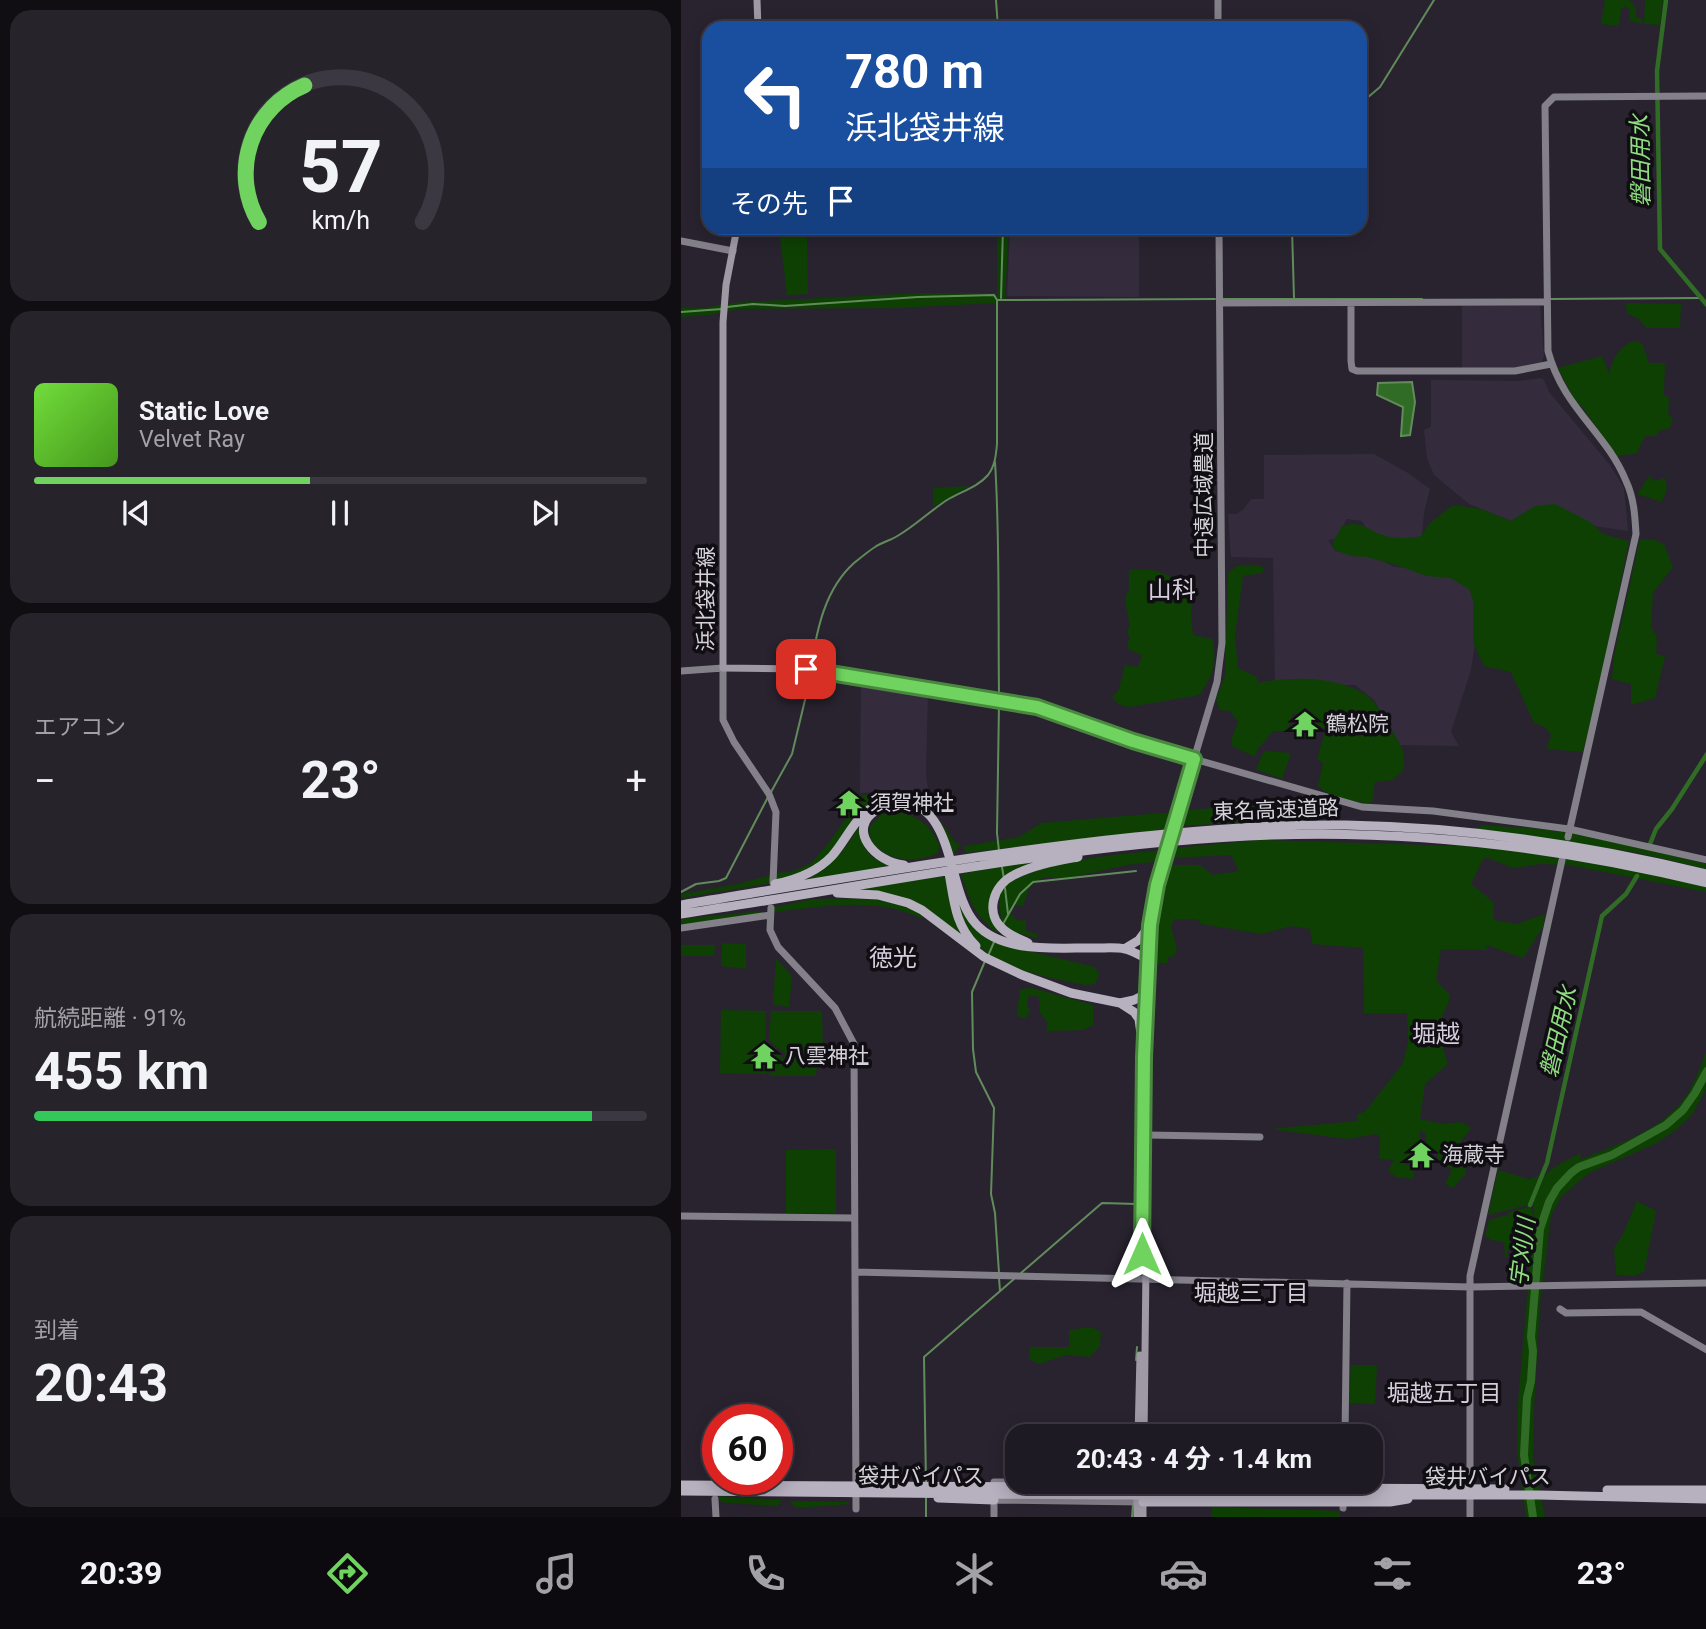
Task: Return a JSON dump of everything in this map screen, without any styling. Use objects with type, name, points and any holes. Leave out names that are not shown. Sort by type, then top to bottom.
[{"type":"highway","points":[[681,904],[781,883],[805,875],[833,855],[869,809],[897,802],[921,809],[932,819],[950,853],[964,905],[976,925],[996,938],[1009,943],[1036,946],[1124,949],[1149,960]]},
{"type":"highway","points":[[939,867],[889,863],[872,851],[867,844],[865,831],[865,825],[872,813],[887,807],[905,807],[929,822],[946,853],[956,914],[966,936],[985,955],[1003,966]]},
{"type":"highway","name":"東名高速道路","points":[[1177,837],[1252,827],[1324,825],[1456,831],[1577,847],[1706,874]]},
{"type":"highway","name":"東名高速道路","points":[[1177,837],[1316,835],[1405,837],[1490,844],[1587,857],[1706,883]]},
{"type":"highway","points":[[1036,946],[1005,932],[999,925],[993,906],[995,895],[1012,875],[1047,864],[1177,837]]},
{"type":"highway","points":[[681,915],[939,867],[1164,840]]},
{"type":"highway","points":[[681,904],[924,866]]},
{"type":"highway","points":[[804,894],[893,897],[922,910],[984,957],[1003,966],[1071,993],[1120,1003],[1139,1018],[1144,1057]]},
{"type":"highway","points":[[1124,949],[1139,940],[1150,925]]},
{"type":"highway","points":[[1120,1003],[1148,993]]},
{"type":"highway","points":[[830,1486],[994,1482]]},
{"type":"highway","points":[[1383,1484],[1480,1491]]},
{"type":"highway","name":"袋井バイパス","points":[[681,1485],[702,1486]]},
{"type":"highway","name":"袋井バイパス","points":[[793,1487],[1706,1490]]},
{"type":"highway","name":"袋井バイパス","points":[[681,1491],[702,1490]]},
{"type":"highway","points":[[1140,1502],[1390,1502],[1480,1491]]},
{"type":"highway","name":"袋井バイパス","points":[[1480,1491],[1706,1499]]},
{"type":"highway","points":[[773,1495],[994,1500]]},
{"type":"main road","points":[[757,0],[758,21]]},
{"type":"main road","name":"浜北袋井線","points":[[736,235],[724,307],[723,668],[806,669],[1025,705],[1194,759]]},
{"type":"main road","points":[[1141,1424],[1150,925],[1157,885],[1194,759]]},
{"type":"main road","points":[[1144,1278],[1144,1057],[1148,993]]},
{"type":"main road","points":[[1139,1494],[1143,1517]]},
{"type":"main road","points":[[1137,1517],[1141,1494]]},
{"type":"street","points":[[1218,0],[1218,21]]},
{"type":"street","points":[[1569,833],[1636,534],[1633,501],[1627,482],[1612,455],[1563,390],[1551,364],[1547,341],[1545,106],[1550,99],[1706,96]]},
{"type":"street","name":"中遠広域農道","points":[[1194,759],[1217,681],[1222,643],[1219,235]]},
{"type":"street","points":[[681,241],[733,251]]},
{"type":"street","points":[[1220,303],[1547,302]]},
{"type":"street","points":[[1351,303],[1351,361],[1352,369],[1357,371],[1515,371],[1551,364]]},
{"type":"street","points":[[681,671],[723,668],[723,720],[734,742],[769,794],[776,812],[773,882]]},
{"type":"street","points":[[1194,759],[1362,807],[1433,811],[1569,833],[1706,860]]},
{"type":"street","points":[[1470,1517],[1470,1276],[1562,860]]},
{"type":"street","points":[[681,928],[771,911],[770,930],[778,947],[835,1009],[854,1044],[856,1509]]},
{"type":"street","points":[[1148,1135],[1260,1137]]},
{"type":"street","points":[[681,1216],[854,1218]]},
{"type":"street","points":[[855,1272],[1470,1287],[1706,1283]]},
{"type":"street","points":[[1345,1424],[1347,1283]]},
{"type":"street","points":[[1560,1309],[1566,1313],[1641,1312],[1706,1350]]},
{"type":"street","points":[[994,1517],[994,1482],[1005,1482]]},
{"type":"street","points":[[1343,1508],[1344,1494]]},
{"type":"street","points":[[715,1499],[716,1517]]},
{"type":"street","points":[[994,1500],[1140,1502]]},
{"type":"shaded area","points":[[1605,0],[1629,0],[1636,8],[1636,17],[1642,19],[1642,24],[1629,20],[1630,10],[1626,6],[1621,8],[1617,26],[1601,24]]},
{"type":"shaded area","points":[[1645,0],[1663,0],[1660,25],[1644,24]]},
{"type":"shaded area","points":[[997,235],[1009,235],[1005,299],[997,300]]},
{"type":"shaded area","points":[[1010,235],[1139,235],[1139,297],[1007,296]]},
{"type":"shaded area","points":[[807,236],[808,294],[787,295],[780,237]]},
{"type":"shaded area","points":[[920,293],[996,293],[996,303],[896,308],[738,309],[681,317],[681,308],[705,308],[728,303]]},
{"type":"shaded area","points":[[1625,303],[1681,304],[1680,328],[1646,328],[1639,319],[1628,314]]},
{"type":"shaded area","points":[[1462,306],[1540,306],[1544,356],[1541,364],[1517,368],[1462,368]]},
{"type":"shaded area","points":[[1633,341],[1642,343],[1649,363],[1665,363],[1664,395],[1669,398],[1668,413],[1673,420],[1670,428],[1659,431],[1656,436],[1645,436],[1637,453],[1617,456],[1575,401],[1558,368],[1602,356],[1609,374],[1617,354]]},
{"type":"shaded area","points":[[1541,378],[1549,392],[1610,465],[1624,488],[1628,531],[1594,526],[1555,505],[1532,508],[1511,521],[1469,504],[1434,475],[1427,458],[1424,430],[1431,427],[1431,380],[1517,381]]},
{"type":"shaded area","points":[[1412,382],[1415,402],[1410,435],[1401,436],[1403,407],[1377,395],[1378,383]]},
{"type":"shaded area","points":[[1374,454],[1430,489],[1424,512],[1422,537],[1372,540],[1362,521],[1347,519],[1335,539],[1328,540],[1335,551],[1368,553],[1394,567],[1441,569],[1487,562],[1471,670],[1451,732],[1459,746],[1400,745],[1374,700],[1355,685],[1275,686],[1273,558],[1231,557],[1228,514],[1243,510],[1251,499],[1264,499],[1264,455]]},
{"type":"shaded area","points":[[1650,475],[1653,481],[1665,478],[1667,488],[1662,502],[1637,494]]},
{"type":"shaded area","points":[[969,486],[933,507],[933,488]]},
{"type":"shaded area","points":[[1555,504],[1590,522],[1603,534],[1629,541],[1598,694],[1583,752],[1547,749],[1551,735],[1545,727],[1534,723],[1511,672],[1484,666],[1473,642],[1473,600],[1469,589],[1450,578],[1426,576],[1397,565],[1351,556],[1335,550],[1332,544],[1342,526],[1356,524],[1390,537],[1421,536],[1429,524],[1453,505],[1481,509],[1511,521],[1535,506]]},
{"type":"shaded area","points":[[1640,539],[1664,544],[1673,567],[1653,593],[1651,627],[1657,637],[1656,654],[1665,656],[1655,698],[1631,705],[1631,684],[1612,679],[1614,656]]},
{"type":"shaded area","points":[[1258,565],[1264,568],[1262,573],[1243,576],[1235,635],[1238,668],[1257,677],[1258,683],[1285,679],[1331,682],[1359,691],[1373,701],[1400,744],[1404,769],[1393,780],[1375,782],[1372,803],[1343,799],[1318,786],[1323,763],[1317,759],[1326,729],[1313,723],[1313,713],[1308,710],[1305,717],[1293,713],[1287,731],[1273,731],[1257,750],[1255,757],[1232,746],[1231,740],[1238,722],[1230,711],[1219,710],[1216,699],[1225,676],[1228,573],[1237,566]]},
{"type":"shaded area","points":[[1129,570],[1153,570],[1195,585],[1191,614],[1193,635],[1212,639],[1214,654],[1211,675],[1199,695],[1129,707],[1120,705],[1112,698],[1119,689],[1125,665],[1138,667],[1142,655],[1129,650],[1127,644],[1130,639],[1127,632],[1130,626],[1125,600],[1129,589]]},
{"type":"shaded area","points":[[861,682],[928,692],[926,774],[930,804],[916,794],[899,791],[860,793]]},
{"type":"shaded area","points":[[1264,751],[1291,753],[1282,779],[1256,769]]},
{"type":"shaded area","points":[[889,794],[914,800],[929,810],[956,843],[960,844],[954,854],[943,833],[916,804],[872,806],[814,869],[774,885],[773,873],[790,872],[810,864],[828,844],[847,817],[846,799],[853,795]]},
{"type":"shaded area","points":[[1284,804],[1305,809],[1323,818],[1179,826],[1185,810]]},
{"type":"shaded area","points":[[891,812],[915,817],[927,826],[940,847],[937,854],[918,859],[900,858],[883,852],[876,846],[870,839],[870,826],[882,814]]},
{"type":"shaded area","points":[[1174,812],[1170,829],[965,853],[964,846],[1019,837],[1041,823]]},
{"type":"shaded area","points":[[860,825],[867,851],[871,856],[890,865],[803,882],[836,858]]},
{"type":"shaded area","points":[[1482,825],[1542,829],[1602,838],[1706,864],[1706,869],[1634,852],[1477,829]]},
{"type":"shaded area","points":[[1260,840],[1490,847],[1620,867],[1707,886],[1706,892],[1569,865],[1541,864],[1513,868],[1488,858],[1483,859],[1471,884],[1493,902],[1494,920],[1517,924],[1545,914],[1543,927],[1523,958],[1487,945],[1486,948],[1492,950],[1441,949],[1436,980],[1450,995],[1440,1028],[1448,1064],[1425,1084],[1420,1119],[1443,1124],[1460,1122],[1469,1126],[1470,1130],[1460,1142],[1459,1148],[1467,1162],[1465,1175],[1453,1188],[1445,1184],[1452,1170],[1438,1163],[1438,1153],[1426,1148],[1426,1133],[1420,1131],[1419,1148],[1415,1148],[1413,1162],[1400,1161],[1414,1169],[1413,1179],[1396,1177],[1388,1171],[1394,1160],[1379,1159],[1380,1137],[1376,1134],[1347,1139],[1270,1129],[1358,1121],[1357,1114],[1365,1112],[1403,1063],[1408,1043],[1407,1013],[1364,1013],[1363,948],[1312,944],[1310,929],[1292,926],[1261,934],[1201,924],[1197,919],[1174,919],[1171,926],[1177,949],[1173,957],[1168,957],[1167,963],[1156,963],[1155,906],[1168,865],[1200,865],[1213,875],[1239,871],[1231,855],[1172,858],[1175,848]]},
{"type":"shaded area","points":[[1162,850],[1159,861],[1072,877],[1042,878],[1029,888],[1023,906],[1012,905],[1010,913],[1018,921],[1026,920],[1026,931],[1037,934],[1037,938],[1011,931],[1001,921],[998,889],[1016,879],[1077,860]]},
{"type":"shaded area","points":[[1030,861],[1031,864],[1010,877],[993,906],[1002,928],[997,933],[974,907],[961,874]]},
{"type":"shaded area","points":[[952,873],[983,934],[1016,948],[1095,967],[1099,975],[1095,984],[1085,985],[1028,972],[993,957],[966,931],[958,912]]},
{"type":"shaded area","points":[[772,875],[772,883],[681,898],[681,894]]},
{"type":"shaded area","points":[[946,876],[954,920],[964,939],[913,906],[855,889]]},
{"type":"shaded area","points":[[812,899],[884,901],[898,904],[924,916],[921,918],[903,911],[866,905],[773,912],[771,908]]},
{"type":"shaded area","points":[[761,911],[762,915],[681,927],[681,919]]},
{"type":"shaded area","points":[[722,943],[746,944],[746,969],[721,966]]},
{"type":"shaded area","points":[[681,945],[715,945],[714,956],[681,956]]},
{"type":"shaded area","points":[[776,958],[792,976],[789,1007],[773,1005]]},
{"type":"shaded area","points":[[1033,988],[1093,1005],[1093,1025],[1083,1030],[1046,1031],[1048,1023],[1040,1013],[1039,997],[1029,995],[1027,1005],[1030,1011],[1026,1018],[1019,1017],[1017,1014],[1020,989]]},
{"type":"shaded area","points":[[721,1010],[766,1011],[765,1044],[776,1048],[784,1061],[785,1053],[769,1041],[771,1011],[822,1011],[823,1053],[818,1052],[816,1076],[769,1076],[769,1069],[766,1074],[720,1073]]},
{"type":"shaded area","points":[[1706,1052],[1706,1089],[1692,1115],[1657,1143],[1589,1173],[1561,1197],[1551,1216],[1540,1303],[1533,1458],[1545,1517],[1526,1517],[1517,1450],[1518,1403],[1533,1228],[1529,1235],[1519,1231],[1511,1232],[1505,1258],[1504,1242],[1485,1236],[1489,1220],[1507,1215],[1509,1218],[1508,1213],[1531,1206],[1534,1222],[1534,1195],[1548,1172],[1581,1153],[1580,1160],[1638,1135],[1665,1119],[1689,1091]]},
{"type":"shaded area","points":[[836,1149],[836,1213],[786,1213],[786,1150]]},
{"type":"shaded area","points":[[1498,1170],[1529,1179],[1539,1176],[1528,1205],[1488,1215]]},
{"type":"shaded area","points":[[1637,1201],[1656,1211],[1644,1272],[1634,1276],[1616,1275],[1614,1248]]},
{"type":"shaded area","points":[[1091,1327],[1101,1332],[1100,1346],[1090,1357],[1066,1355],[1039,1364],[1029,1359],[1030,1347],[1069,1347],[1069,1330]]},
{"type":"shaded area","points":[[1351,1365],[1377,1365],[1375,1404],[1349,1403]]},
{"type":"shaded area","points":[[719,1496],[782,1500],[778,1506],[728,1503],[721,1502]]},
{"type":"shaded area","points":[[789,1501],[848,1502],[849,1504],[796,1508]]},
{"type":"shaded area","points":[[1212,1507],[1340,1511],[1340,1517],[1211,1517]]},
{"type":"waterway","points":[[996,0],[998,21]]},
{"type":"waterway","points":[[1367,98],[1380,87],[1434,0]]},
{"type":"waterway","name":"磐田用水","points":[[1666,0],[1657,71],[1660,249],[1707,305]]},
{"type":"waterway","points":[[1001,298],[1003,235]]},
{"type":"waterway","points":[[1292,235],[1294,298]]},
{"type":"waterway","points":[[727,307],[994,295],[997,300],[1215,299]]},
{"type":"waterway","points":[[1550,299],[1700,298]]},
{"type":"waterway","points":[[1221,299],[1422,299]]},
{"type":"waterway","points":[[811,666],[824,610],[844,573],[873,548],[896,537],[947,500],[979,483],[992,468],[997,444],[997,301]]},
{"type":"waterway","points":[[681,312],[722,309]]},
{"type":"waterway","points":[[995,462],[999,695]]},
{"type":"waterway","points":[[771,792],[792,754],[811,675]]},
{"type":"waterway","points":[[999,704],[999,851]]},
{"type":"waterway","name":"磐田用水","points":[[1650,844],[1656,829],[1707,754]]},
{"type":"waterway","points":[[681,892],[696,884],[726,878],[768,797]]},
{"type":"waterway","points":[[1002,867],[1004,879]]},
{"type":"waterway","points":[[1003,924],[1020,894],[1033,882],[1136,871]]},
{"type":"waterway","name":"磐田用水","points":[[1530,1205],[1547,1163],[1602,916],[1626,894],[1637,876]]},
{"type":"waterway","points":[[1005,888],[1008,914]]},
{"type":"waterway","points":[[988,956],[994,942]]},
{"type":"waterway","points":[[985,961],[972,992],[973,1049],[976,1072],[994,1108],[991,1194],[999,1273]]},
{"type":"waterway","name":"宇刈川","points":[[1533,1517],[1524,1455],[1540,1229],[1549,1202],[1557,1188],[1579,1167],[1612,1155],[1666,1125],[1683,1110],[1707,1071]]},
{"type":"waterway","points":[[1021,1273],[1102,1203],[1137,1204]]},
{"type":"waterway","points":[[999,1278],[1000,1291]]},
{"type":"waterway","points":[[926,1484],[924,1357],[1014,1279]]},
{"type":"waterway","points":[[1136,1360],[1137,1347]]},
{"type":"waterway","points":[[926,1497],[926,1517]]},
{"type":"waterway","points":[[1132,1517],[1133,1504]]},
{"type":"place","name":"鶴松院","points":[[1305,724]]},
{"type":"place","name":"須賀神社","points":[[849,803]]},
{"type":"place","name":"八雲神社","points":[[764,1056]]},
{"type":"place","name":"海蔵寺","points":[[1421,1155]]},
{"type":"district","name":"山科","points":[[1172,590]]},
{"type":"district","name":"徳光","points":[[893,958]]},
{"type":"district","name":"堀越","points":[[1436,1034]]},
{"type":"district","name":"堀越三丁目","points":[[1251,1293]]},
{"type":"district","name":"堀越五丁目","points":[[1444,1393]]},
{"type":"route","points":[[806,669],[1037,707],[1194,759],[1157,885],[1150,925],[1144,1057],[1142,1254]]}]
